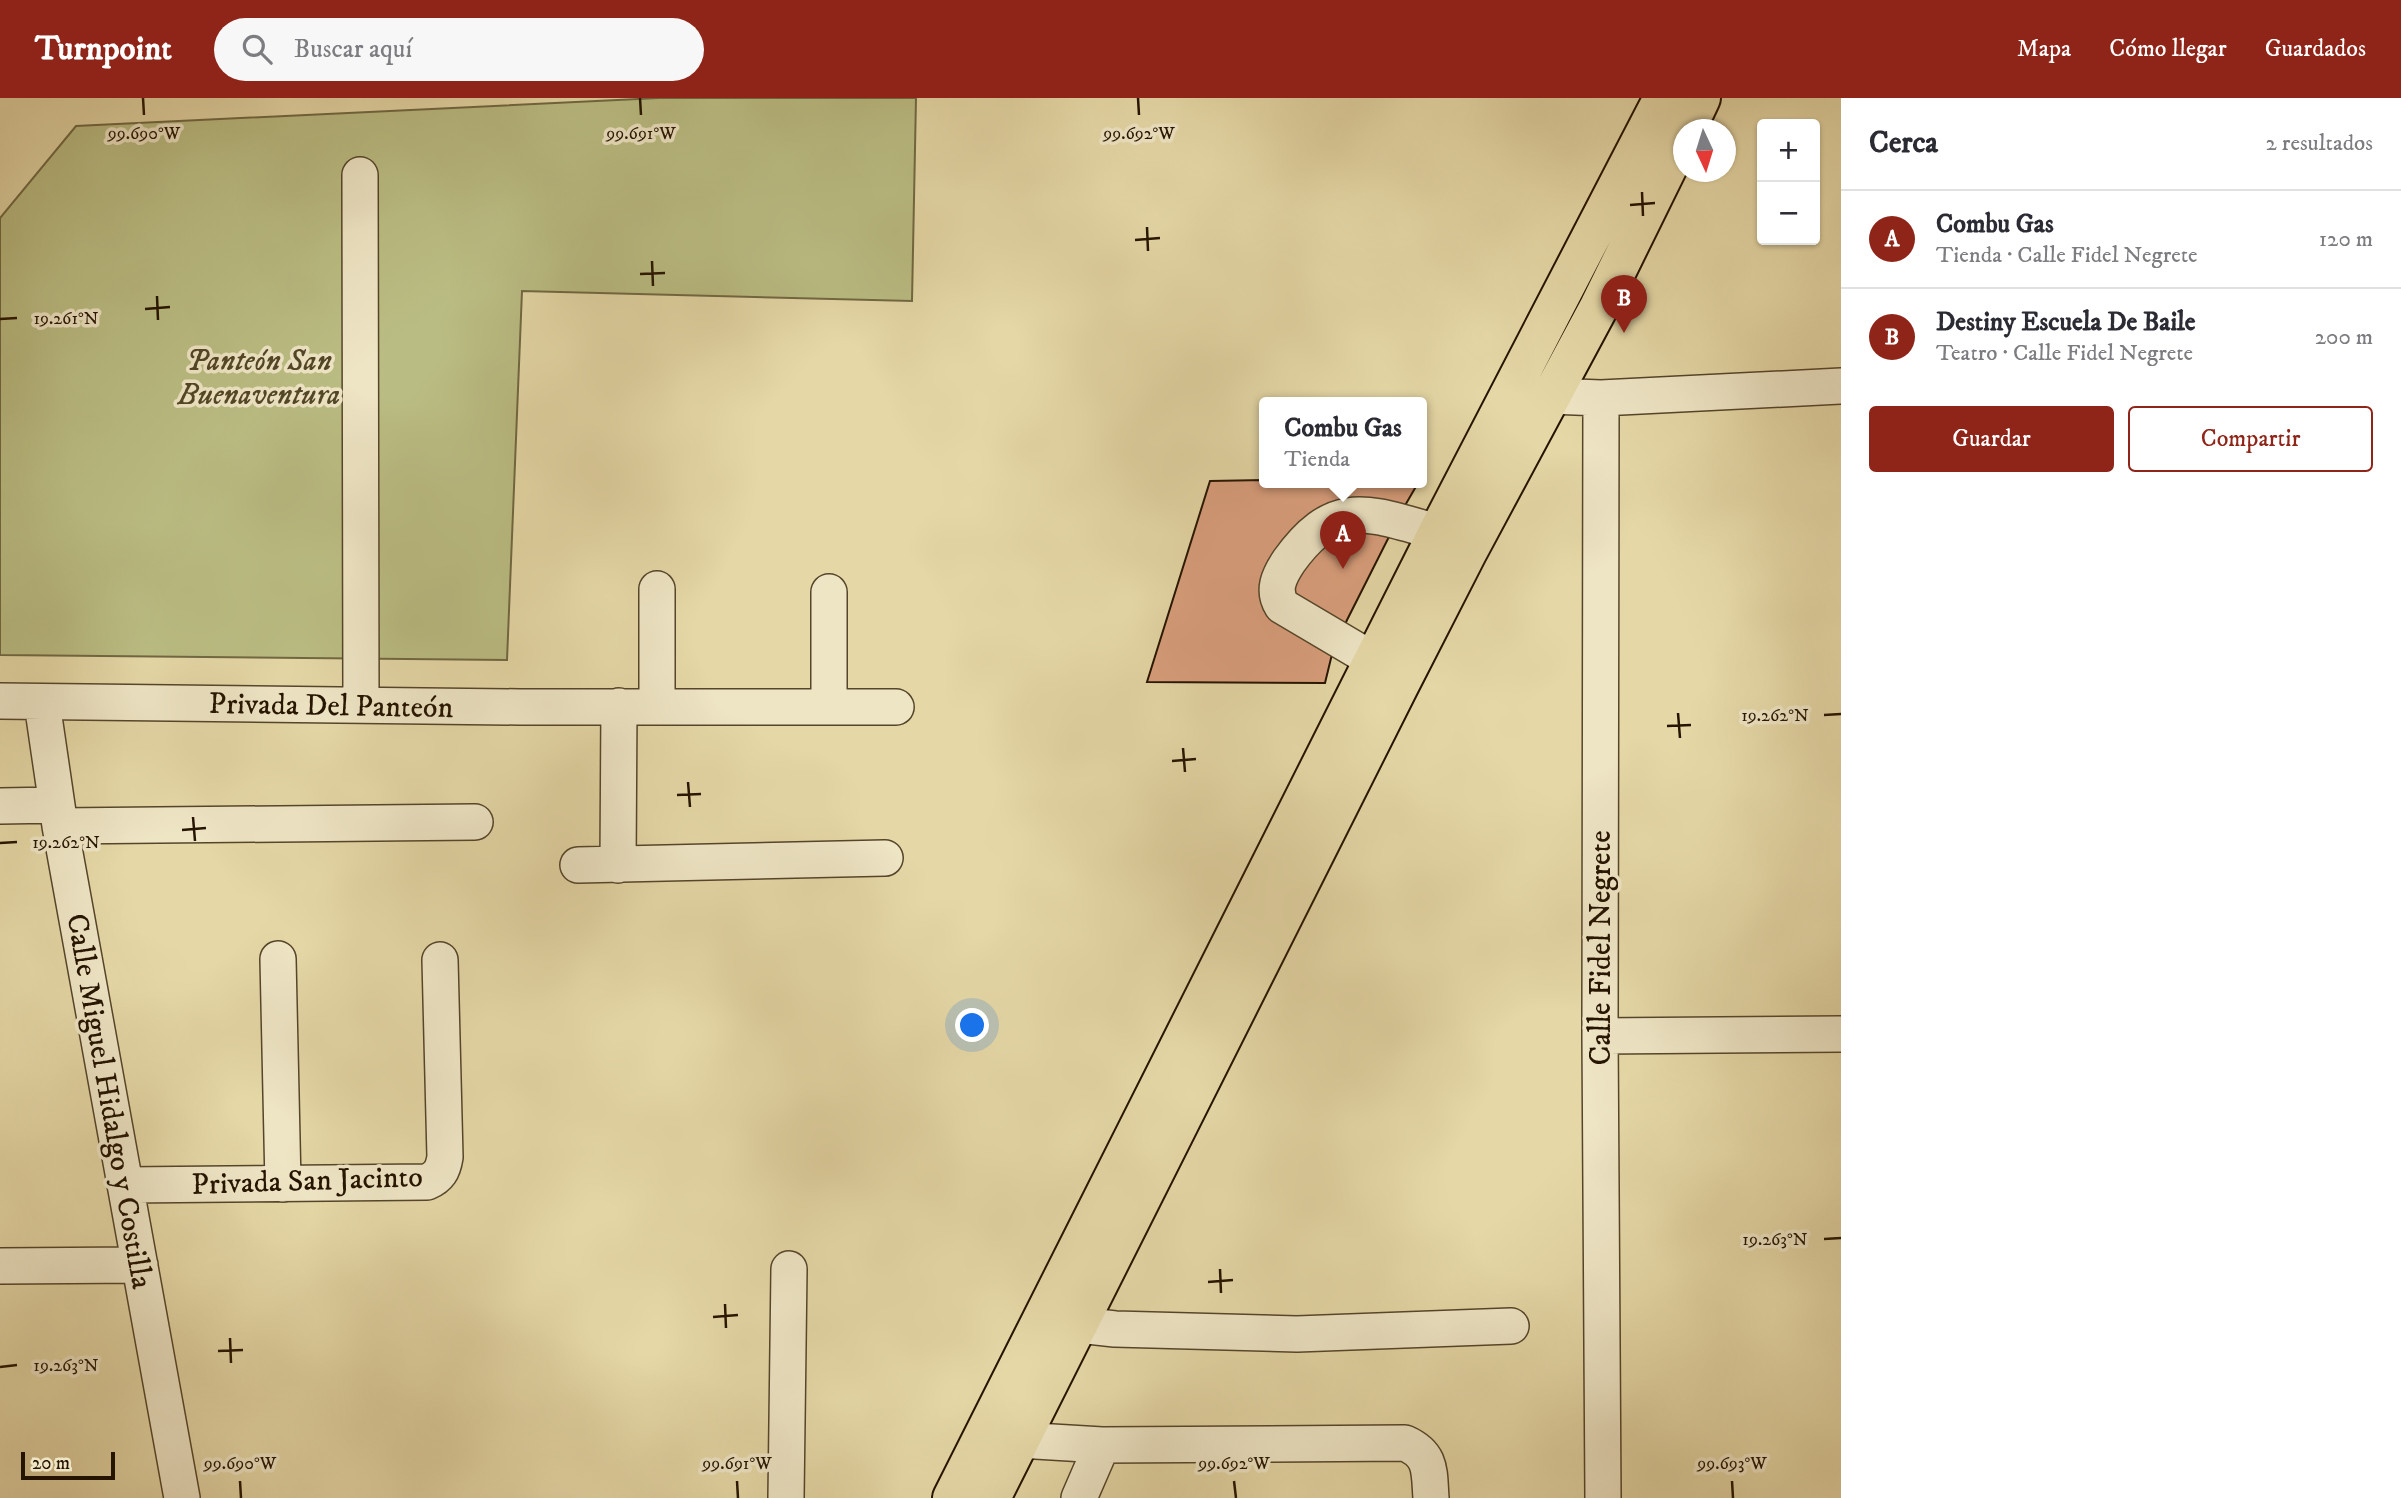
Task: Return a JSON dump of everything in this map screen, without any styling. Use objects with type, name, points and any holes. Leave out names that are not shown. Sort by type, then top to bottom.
[{"type":"main road","points":[[990,1498],[1003,1434],[1039,1327],[1438,532],[1662,98]]},
{"type":"main road","points":[[1691,119],[1701,98]]},
{"type":"main road","points":[[952,1498],[1003,1434],[1079,1325],[1399,686],[1598,307],[1673,156]]},
{"type":"street","points":[[360,175],[361,705]]},
{"type":"street","points":[[1513,389],[1550,396],[1601,398],[1841,386]]},
{"type":"street","name":"Calle Fidel Negrete","points":[[1601,398],[1600,1036],[1603,1498]]},
{"type":"street","points":[[1375,661],[1282,606],[1277,590],[1279,575],[1316,530],[1343,517],[1377,514],[1438,532]]},
{"type":"street","points":[[657,589],[657,707]]},
{"type":"street","points":[[829,706],[830,592]]},
{"type":"street","name":"Privada Del Panteón","points":[[0,701],[896,707]]},
{"type":"street","name":"Calle Miguel Hidalgo y Costilla","points":[[42,703],[59,815],[182,1498]]},
{"type":"street","points":[[618,864],[619,706]]},
{"type":"street","points":[[0,806],[59,815],[475,822]]},
{"type":"street","points":[[578,865],[886,858]]},
{"type":"street","points":[[278,959],[284,1184]]},
{"type":"street","name":"Privada San Jacinto","points":[[126,1185],[426,1182],[440,1174],[445,1157],[440,960]]},
{"type":"street","points":[[1600,1036],[1841,1034]]},
{"type":"street","points":[[0,1266],[140,1265]]},
{"type":"street","points":[[786,1498],[789,1269]]},
{"type":"street","points":[[1039,1327],[1079,1325],[1115,1329],[1297,1334],[1511,1326]]},
{"type":"street","points":[[1003,1434],[1102,1445],[1405,1443],[1425,1455],[1431,1498]]},
{"type":"street","points":[[1079,1498],[1102,1445]]},
{"type":"green space","name":"Panteón San Buenaventura","points":[[659,98],[916,98],[912,301],[522,291],[507,660],[0,655],[0,218],[76,126]]},
{"type":"building","points":[[1259,480],[1259,488],[1415,488],[1333,650],[1325,683],[1147,682],[1210,481]]},
{"type":"place","name":"Destiny Escuela De Baile","points":[[1624,333]]},
{"type":"place","name":"Combu Gas","points":[[1343,569]]}]
